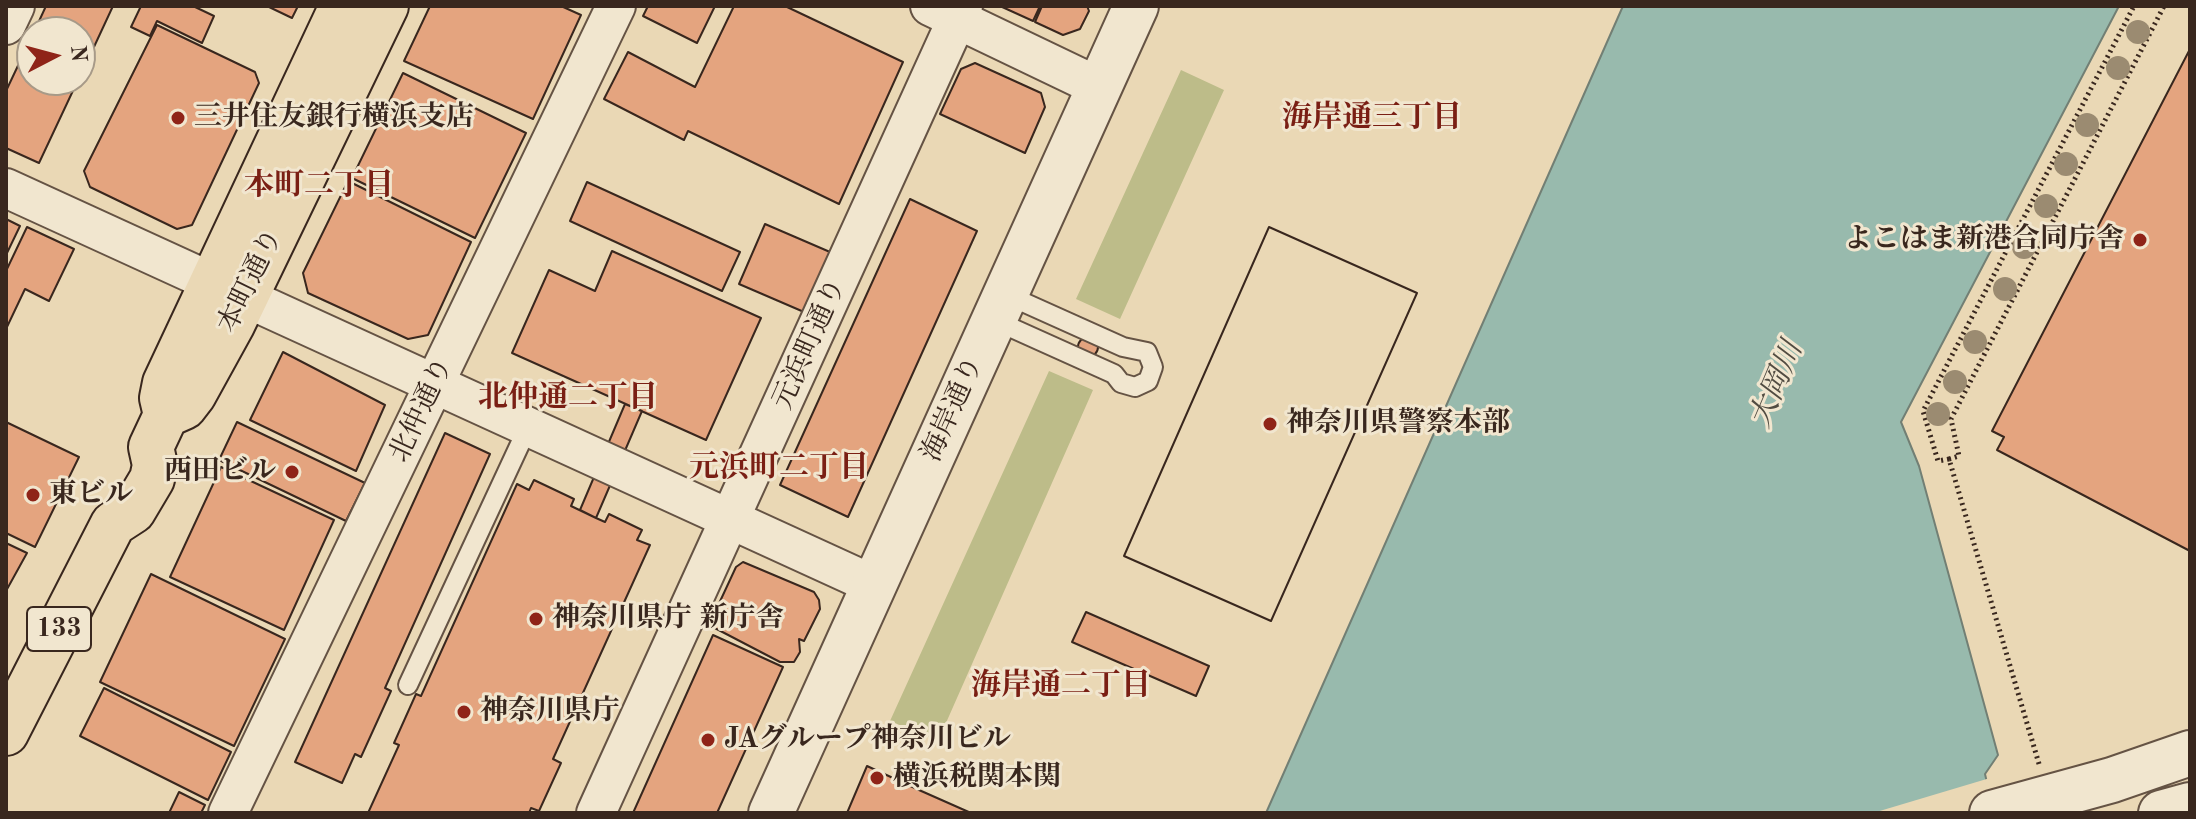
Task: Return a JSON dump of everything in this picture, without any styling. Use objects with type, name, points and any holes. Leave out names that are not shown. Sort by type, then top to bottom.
[{"type":"highway","name":"本町通り","points":[[6,733],[113,524],[110,506],[113,489],[126,460],[194,394],[227,289],[342,6]]},
{"type":"highway","name":"本町通り","points":[[227,289],[386,6]]},
{"type":"street","points":[[6,25],[15,6]]},
{"type":"street","name":"北仲通り","points":[[228,813],[616,6]]},
{"type":"street","name":"海岸通り","points":[[771,813],[1136,6]]},
{"type":"street","points":[[950,10],[1099,87]]},
{"type":"street","name":"元浜町通り","points":[[596,813],[730,519],[950,10]]},
{"type":"street","points":[[6,188],[874,585]]},
{"type":"street","points":[[2017,796],[2190,753]]},
{"type":"street","points":[[2161,813],[2190,805]]},
{"type":"lane","points":[[1000,307],[1147,352],[1153,367],[1148,381],[1135,387],[1121,383],[1114,374],[1000,307]]},
{"type":"lane","points":[[408,685],[528,427]]},
{"type":"path","points":[[2134,6],[1923,411],[1938,461],[1959,456],[1951,419],[2164,6]]},
{"type":"path","points":[[1949,459],[2017,796]]},
{"type":"shaded area","points":[[1181,70],[1224,90],[1120,319],[1076,299]]},
{"type":"shaded area","points":[[1049,371],[1093,390],[938,741],[890,721]]},
{"type":"water","name":"大岡川","points":[[1623,6],[2119,6],[1901,422],[1919,466],[1998,755],[1985,774],[1994,813],[1266,813]]},
{"type":"pier","points":[[1990,778],[1998,813],[1873,813]]},
{"type":"building","points":[[46,6],[113,6],[96,43],[96,16],[41,16]]},
{"type":"building","points":[[141,6],[193,6],[214,16],[202,43],[157,21],[150,36],[131,27]]},
{"type":"building","points":[[267,6],[298,6],[292,18]]},
{"type":"building","points":[[430,6],[561,6],[581,15],[533,119],[404,61]]},
{"type":"building","points":[[648,6],[715,6],[697,43],[643,16]]},
{"type":"building","points":[[734,6],[785,6],[903,62],[839,204],[688,131],[684,140],[604,99],[628,52],[695,87]]},
{"type":"building","points":[[1000,6],[1040,6],[1033,21]]},
{"type":"building","points":[[1042,6],[1087,6],[1089,11],[1080,29],[1063,35],[1035,22]]},
{"type":"building","name":"三井住友銀行横浜支店","points":[[157,25],[255,72],[259,83],[192,225],[177,229],[90,187],[84,171]]},
{"type":"building","name":"よこはま新港合同庁舎","points":[[2190,49],[2190,551],[1997,450],[2004,437],[1992,431]]},
{"type":"building","points":[[975,63],[1041,93],[1045,107],[1025,153],[940,114],[961,69]]},
{"type":"building","points":[[16,70],[16,96],[70,96],[39,163],[6,148],[6,91]]},
{"type":"building","points":[[403,73],[526,133],[475,238],[352,178]]},
{"type":"building","points":[[348,181],[471,242],[428,335],[408,339],[308,293],[303,273]]},
{"type":"building","points":[[587,182],[740,252],[722,291],[570,221]]},
{"type":"building","points":[[910,199],[977,231],[848,517],[780,485]]},
{"type":"building","points":[[6,219],[20,226],[6,255]]},
{"type":"building","points":[[765,224],[830,252],[804,312],[739,284]]},
{"type":"building","points":[[27,227],[74,249],[49,301],[25,289],[6,329],[6,271]]},
{"type":"building","name":"神奈川県警察本部","points":[[1269,227],[1417,293],[1271,621],[1124,556]]},
{"type":"building","name":"神奈川県警察本部","points":[[1269,227],[1417,293],[1271,621],[1124,556]]},
{"type":"building","points":[[612,251],[761,318],[706,440],[512,353],[549,270],[595,291]]},
{"type":"building","points":[[1088,337],[1095,340],[1098,347],[1095,354],[1088,357],[1081,354],[1078,347],[1081,340]]},
{"type":"building","points":[[283,352],[385,405],[356,471],[250,420]]},
{"type":"building","points":[[625,404],[642,411],[596,518],[580,510]]},
{"type":"building","name":"東ビル","points":[[6,422],[79,457],[35,547],[6,533]]},
{"type":"building","name":"西田ビル","points":[[237,422],[365,483],[346,521],[219,460]]},
{"type":"building","points":[[445,433],[490,454],[385,688],[391,691],[361,757],[355,754],[342,783],[295,762]]},
{"type":"building","points":[[221,467],[334,520],[284,630],[170,577]]},
{"type":"building","name":"神奈川県庁 新庁舎","points":[[534,480],[574,499],[571,506],[596,518],[605,522],[609,514],[642,530],[637,540],[650,545],[553,759],[561,763],[539,811],[531,808],[529,813],[368,813],[399,745],[394,743],[416,694],[421,696],[517,484],[529,490]]},
{"type":"building","points":[[6,543],[27,553],[6,591]]},
{"type":"building","points":[[743,562],[814,592],[819,600],[820,609],[804,641],[799,639],[800,652],[794,662],[780,662],[709,625],[736,567]]},
{"type":"building","points":[[151,574],[285,639],[234,746],[100,682]]},
{"type":"building","points":[[1086,612],[1209,666],[1196,696],[1072,642]]},
{"type":"building","name":"JAグループ神奈川ビル","points":[[713,635],[783,667],[717,813],[633,813]]},
{"type":"building","points":[[104,688],[231,752],[208,800],[80,736]]},
{"type":"building","name":"横浜税関本関","points":[[867,766],[919,790],[971,813],[847,813]]},
{"type":"building","points":[[179,792],[205,805],[201,813],[169,813]]},
{"type":"place","name":"三井住友銀行横浜支店","points":[[178,118]]},
{"type":"place","name":"よこはま新港合同庁舎","points":[[2140,240]]},
{"type":"place","name":"神奈川県警察本部","points":[[1270,424]]},
{"type":"place","name":"西田ビル","points":[[292,472]]},
{"type":"place","name":"東ビル","points":[[33,495]]},
{"type":"place","name":"神奈川県庁 新庁舎","points":[[536,619]]},
{"type":"place","name":"神奈川県庁","points":[[464,712]]},
{"type":"place","name":"JAグループ神奈川ビル","points":[[708,740]]},
{"type":"place","name":"横浜税関本関","points":[[877,778]]},
{"type":"district","name":"海岸通三丁目","points":[[1372,118]]},
{"type":"district","name":"本町二丁目","points":[[319,186]]},
{"type":"district","name":"北仲通二丁目","points":[[568,398]]},
{"type":"district","name":"元浜町二丁目","points":[[779,468]]},
{"type":"district","name":"海岸通二丁目","points":[[1061,686]]}]
